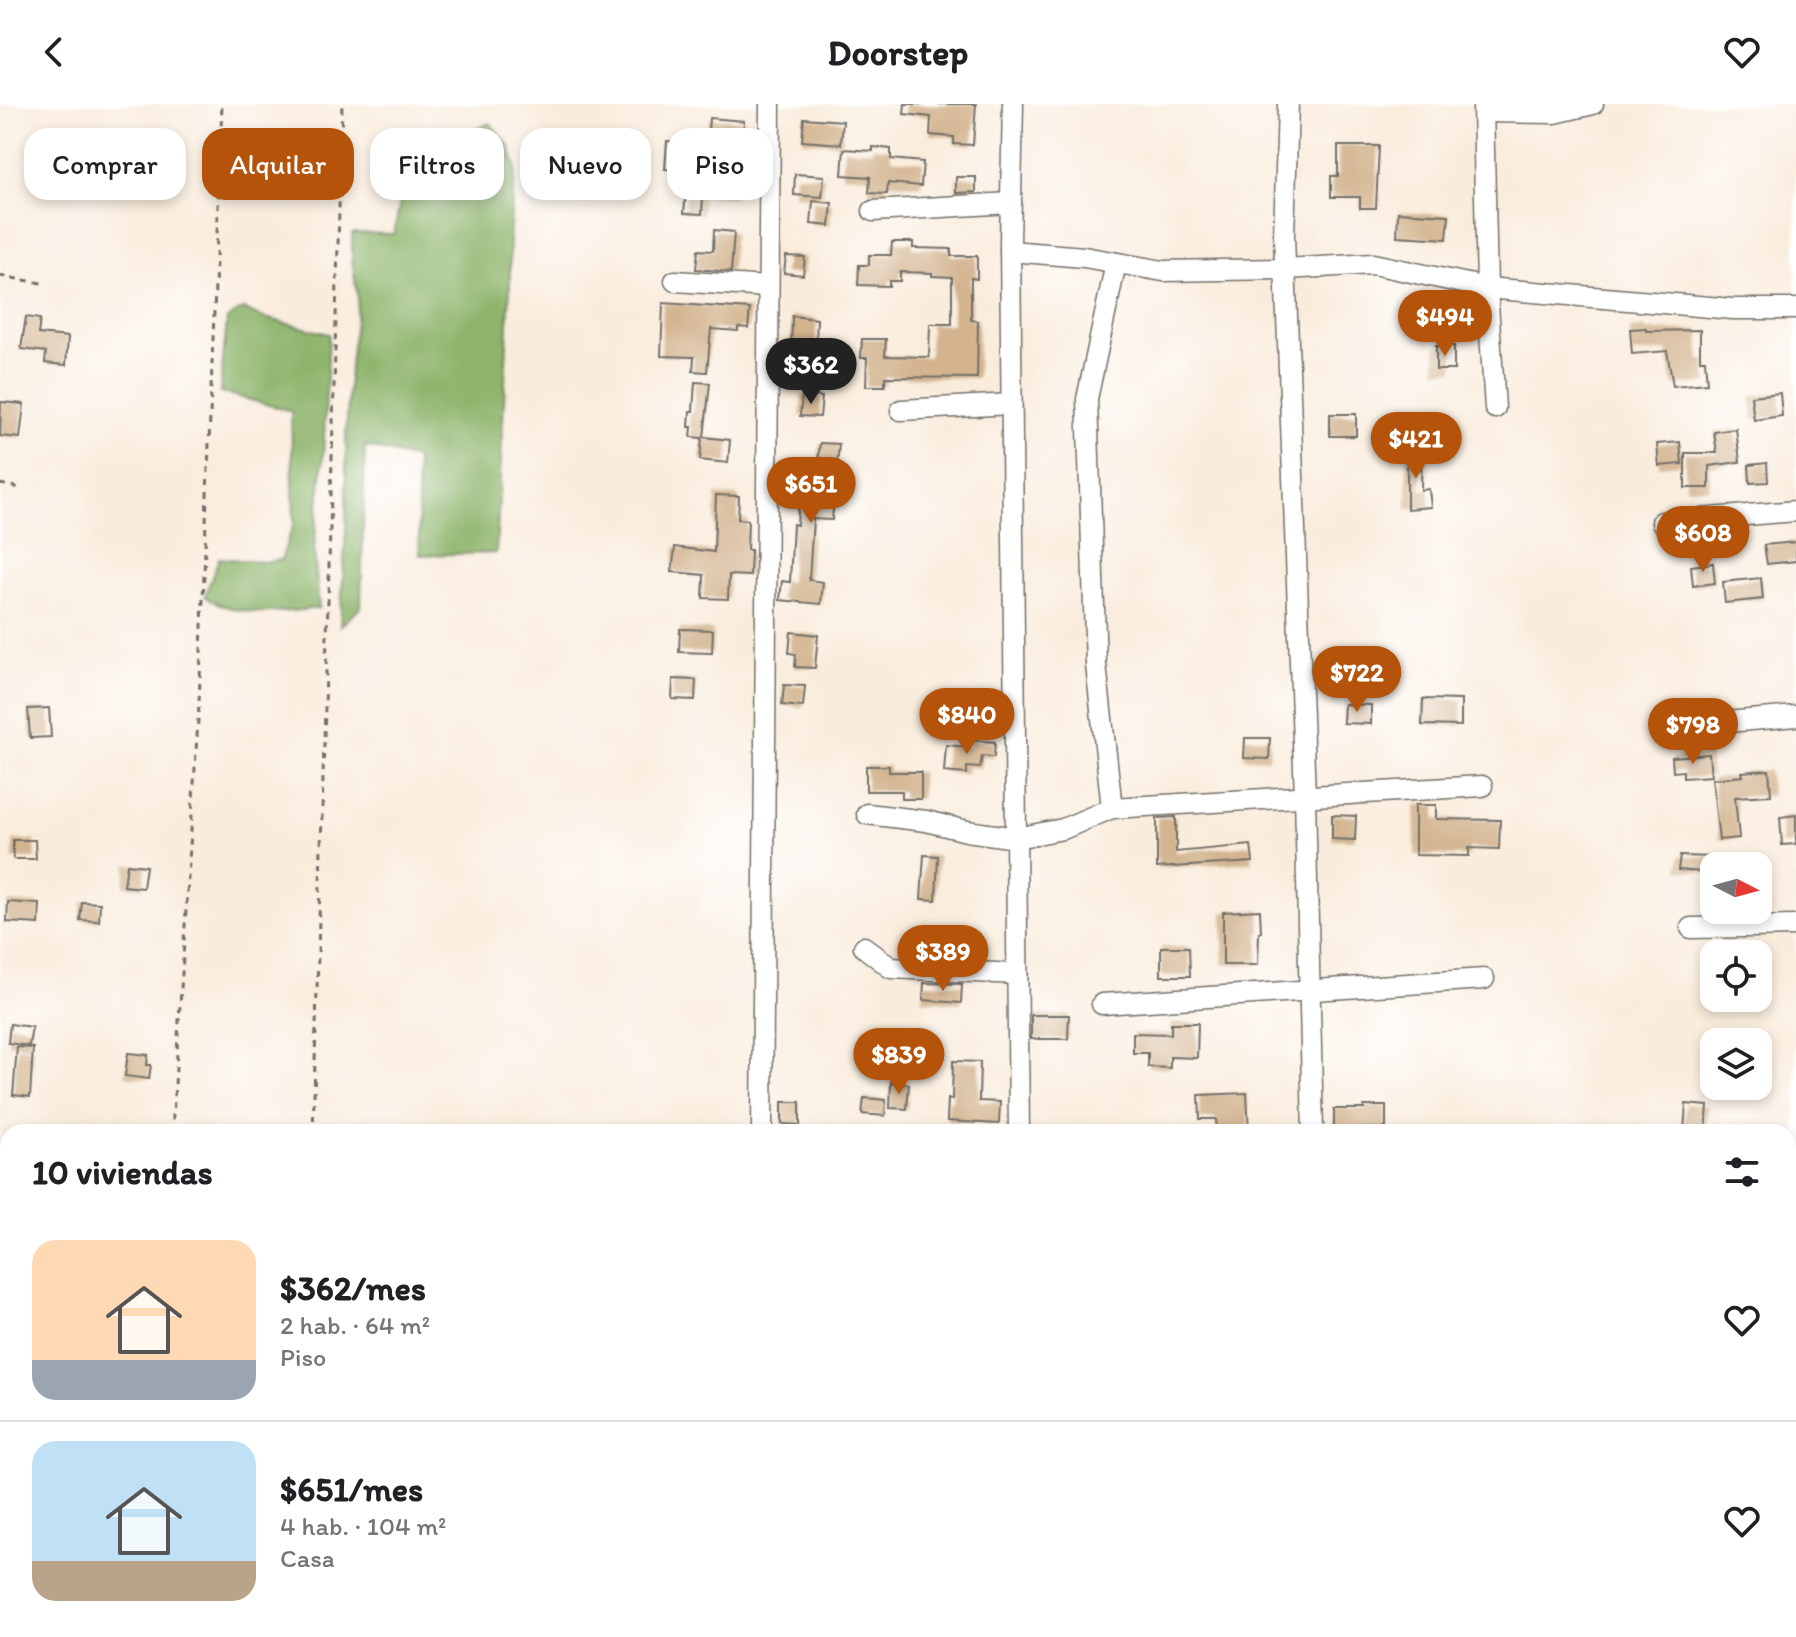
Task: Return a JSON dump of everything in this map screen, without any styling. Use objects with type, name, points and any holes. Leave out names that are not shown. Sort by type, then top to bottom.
[{"type":"street","points":[[762,1124],[770,104]]},
{"type":"street","points":[[1013,104],[1010,251],[1019,1124]]},
{"type":"street","points":[[1288,104],[1285,269],[1305,796],[1313,1124]]},
{"type":"street","points":[[1495,408],[1487,288],[1484,108],[1555,113],[1593,104]]},
{"type":"street","points":[[873,211],[1011,203]]},
{"type":"street","points":[[1010,251],[1084,257],[1163,271],[1373,264],[1487,288],[1733,309],[1796,309]]},
{"type":"street","points":[[1112,808],[1096,665],[1087,399],[1116,263]]},
{"type":"street","points":[[675,281],[768,287]]},
{"type":"street","points":[[901,410],[1011,404]]},
{"type":"street","points":[[1662,522],[1796,511]]},
{"type":"street","points":[[1681,726],[1796,716]]},
{"type":"street","points":[[867,814],[926,821],[1016,838],[1063,829],[1112,808],[1482,786]]},
{"type":"street","points":[[1691,928],[1796,926]]},
{"type":"street","points":[[864,947],[891,968],[1017,974]]},
{"type":"street","points":[[1102,1004],[1484,979]]},
{"type":"path","points":[[173,1124],[199,704],[222,104]]},
{"type":"path","points":[[313,1124],[342,104]]},
{"type":"path","points":[[0,276],[42,283]]},
{"type":"path","points":[[0,484],[21,488]]},
{"type":"green space","points":[[490,123],[494,128],[478,128]]},
{"type":"green space","points":[[504,140],[509,146],[516,167],[510,226],[510,288],[496,553],[420,555],[416,459],[365,446],[361,607],[340,626],[346,530],[346,434],[358,300],[352,233],[394,234],[400,200],[504,200]]},
{"type":"green space","points":[[243,309],[257,316],[329,334],[323,458],[314,548],[319,608],[246,611],[205,596],[219,558],[263,562],[281,560],[294,523],[291,411],[220,392],[227,319]]},
{"type":"building","points":[[905,104],[976,104],[973,145],[954,144],[954,137],[930,135],[931,117],[904,114]]},
{"type":"building","points":[[709,118],[744,121],[744,128],[708,128]]},
{"type":"building","points":[[804,118],[843,121],[841,144],[802,141]]},
{"type":"building","points":[[1338,146],[1379,146],[1376,208],[1360,208],[1360,197],[1331,197],[1331,176],[1338,176]]},
{"type":"building","points":[[873,147],[891,149],[891,159],[923,162],[921,186],[888,183],[887,194],[869,193],[870,177],[842,175],[844,149],[873,151]]},
{"type":"building","points":[[795,174],[824,176],[822,197],[794,195]]},
{"type":"building","points":[[956,177],[976,177],[976,192],[956,193]]},
{"type":"building","points":[[685,200],[703,200],[702,214],[684,213]]},
{"type":"building","points":[[813,201],[832,203],[830,226],[811,224]]},
{"type":"building","points":[[1398,212],[1449,215],[1447,239],[1397,236]]},
{"type":"building","points":[[714,230],[734,232],[731,272],[696,269],[698,250],[713,251]]},
{"type":"building","points":[[892,242],[913,242],[913,248],[951,249],[951,256],[977,256],[977,279],[971,278],[971,320],[978,321],[977,378],[885,377],[885,386],[866,386],[867,358],[861,358],[862,339],[886,339],[885,356],[929,357],[930,324],[952,324],[952,277],[900,272],[900,281],[889,281],[889,286],[858,285],[859,265],[869,265],[869,255],[891,255]]},
{"type":"building","points":[[786,256],[805,257],[803,275],[784,273]]},
{"type":"building","points":[[663,303],[750,309],[748,328],[738,327],[738,331],[711,329],[707,372],[693,371],[694,357],[661,356]]},
{"type":"building","points":[[792,316],[817,319],[814,390],[790,388]]},
{"type":"building","points":[[26,317],[40,319],[38,334],[68,337],[66,365],[45,363],[46,352],[21,349]]},
{"type":"building","points":[[1646,328],[1646,331],[1700,330],[1700,360],[1705,360],[1707,383],[1673,386],[1667,351],[1632,354],[1630,329]]},
{"type":"building","points":[[1436,346],[1454,346],[1454,370],[1436,370]]},
{"type":"building","points":[[695,382],[710,383],[704,437],[730,440],[728,463],[700,460],[702,438],[691,437],[692,427],[689,427]]},
{"type":"building","points":[[1780,393],[1782,416],[1754,420],[1751,396]]},
{"type":"building","points":[[802,395],[822,397],[820,417],[800,416]]},
{"type":"building","points":[[1,402],[24,404],[20,438],[0,436]]},
{"type":"building","points":[[1330,414],[1356,414],[1356,436],[1330,436]]},
{"type":"building","points":[[1736,429],[1740,462],[1709,466],[1709,488],[1685,488],[1685,453],[1717,453],[1714,432]]},
{"type":"building","points":[[1680,442],[1682,464],[1659,466],[1657,444]]},
{"type":"building","points":[[820,443],[839,444],[832,520],[813,519],[809,580],[823,582],[821,604],[780,600],[782,581],[790,582],[793,524],[797,525],[801,470],[817,472]]},
{"type":"building","points":[[1407,445],[1422,445],[1421,490],[1429,489],[1431,507],[1407,509]]},
{"type":"building","points":[[1767,463],[1768,482],[1750,483],[1749,465]]},
{"type":"building","points":[[716,495],[739,496],[738,519],[748,520],[750,576],[729,575],[728,599],[703,598],[704,575],[672,572],[675,547],[714,552]]},
{"type":"building","points":[[1796,542],[1796,561],[1767,564],[1764,545]]},
{"type":"building","points":[[1713,563],[1715,583],[1693,586],[1691,566]]},
{"type":"building","points":[[1761,578],[1763,599],[1725,603],[1723,582]]},
{"type":"building","points":[[680,629],[713,630],[712,653],[679,652]]},
{"type":"building","points":[[791,632],[818,635],[815,668],[795,667],[796,654],[789,653]]},
{"type":"building","points":[[673,679],[696,680],[695,700],[672,699]]},
{"type":"building","points":[[784,685],[805,686],[803,707],[782,705]]},
{"type":"building","points":[[1423,699],[1461,700],[1461,726],[1422,725]]},
{"type":"building","points":[[1344,704],[1371,705],[1371,724],[1343,723]]},
{"type":"building","points":[[49,708],[51,737],[30,738],[28,709]]},
{"type":"building","points":[[1245,738],[1270,738],[1269,759],[1244,758]]},
{"type":"building","points":[[970,740],[995,742],[994,757],[982,756],[980,768],[967,767],[967,774],[944,772],[946,745],[969,747]]},
{"type":"building","points":[[1709,754],[1711,776],[1683,778],[1683,771],[1673,772],[1672,757]]},
{"type":"building","points":[[866,766],[889,766],[889,772],[921,772],[921,799],[902,799],[902,791],[866,791]]},
{"type":"building","points":[[1769,770],[1771,795],[1735,797],[1739,838],[1719,840],[1712,779]]},
{"type":"building","points":[[1415,805],[1436,805],[1436,819],[1500,820],[1499,849],[1469,848],[1469,856],[1415,855]]},
{"type":"building","points":[[1332,815],[1356,816],[1355,840],[1332,839]]},
{"type":"building","points":[[1796,815],[1796,844],[1782,845],[1780,817]]},
{"type":"building","points":[[1176,817],[1176,852],[1251,845],[1253,862],[1157,868],[1157,818]]},
{"type":"building","points":[[13,840],[35,840],[36,859],[13,859]]},
{"type":"building","points":[[924,855],[938,856],[936,900],[921,899]]},
{"type":"building","points":[[1680,856],[1700,857],[1700,872],[1678,870]]},
{"type":"building","points":[[127,864],[146,866],[143,888],[124,886]]},
{"type":"building","points":[[8,902],[40,904],[39,924],[7,922]]},
{"type":"building","points":[[82,902],[100,903],[99,921],[80,920]]},
{"type":"building","points":[[1260,910],[1258,965],[1223,965],[1223,912]]},
{"type":"building","points":[[1161,947],[1189,947],[1190,976],[1161,976]]},
{"type":"building","points":[[924,983],[962,984],[961,1003],[923,1000]]},
{"type":"building","points":[[1031,1015],[1069,1015],[1068,1039],[1031,1039]]},
{"type":"building","points":[[1171,1023],[1198,1023],[1197,1058],[1170,1057],[1170,1068],[1148,1067],[1148,1053],[1133,1053],[1133,1033],[1171,1034]]},
{"type":"building","points":[[10,1024],[32,1027],[29,1046],[8,1043]]},
{"type":"building","points":[[17,1047],[33,1048],[30,1097],[13,1095]]},
{"type":"building","points":[[128,1053],[148,1055],[147,1065],[151,1065],[149,1079],[125,1076]]},
{"type":"building","points":[[953,1061],[980,1062],[979,1101],[1000,1102],[999,1124],[947,1121],[948,1099],[952,1100]]},
{"type":"building","points":[[891,1082],[909,1084],[907,1109],[890,1108]]},
{"type":"building","points":[[1247,1093],[1249,1124],[1216,1124],[1216,1119],[1200,1119],[1199,1095]]},
{"type":"building","points":[[864,1098],[886,1100],[885,1116],[862,1114]]},
{"type":"building","points":[[782,1102],[800,1102],[800,1124],[782,1124]]},
{"type":"building","points":[[1686,1104],[1708,1106],[1707,1124],[1685,1124]]},
{"type":"building","points":[[1364,1106],[1386,1106],[1386,1124],[1334,1124],[1334,1109],[1364,1109]]}]
